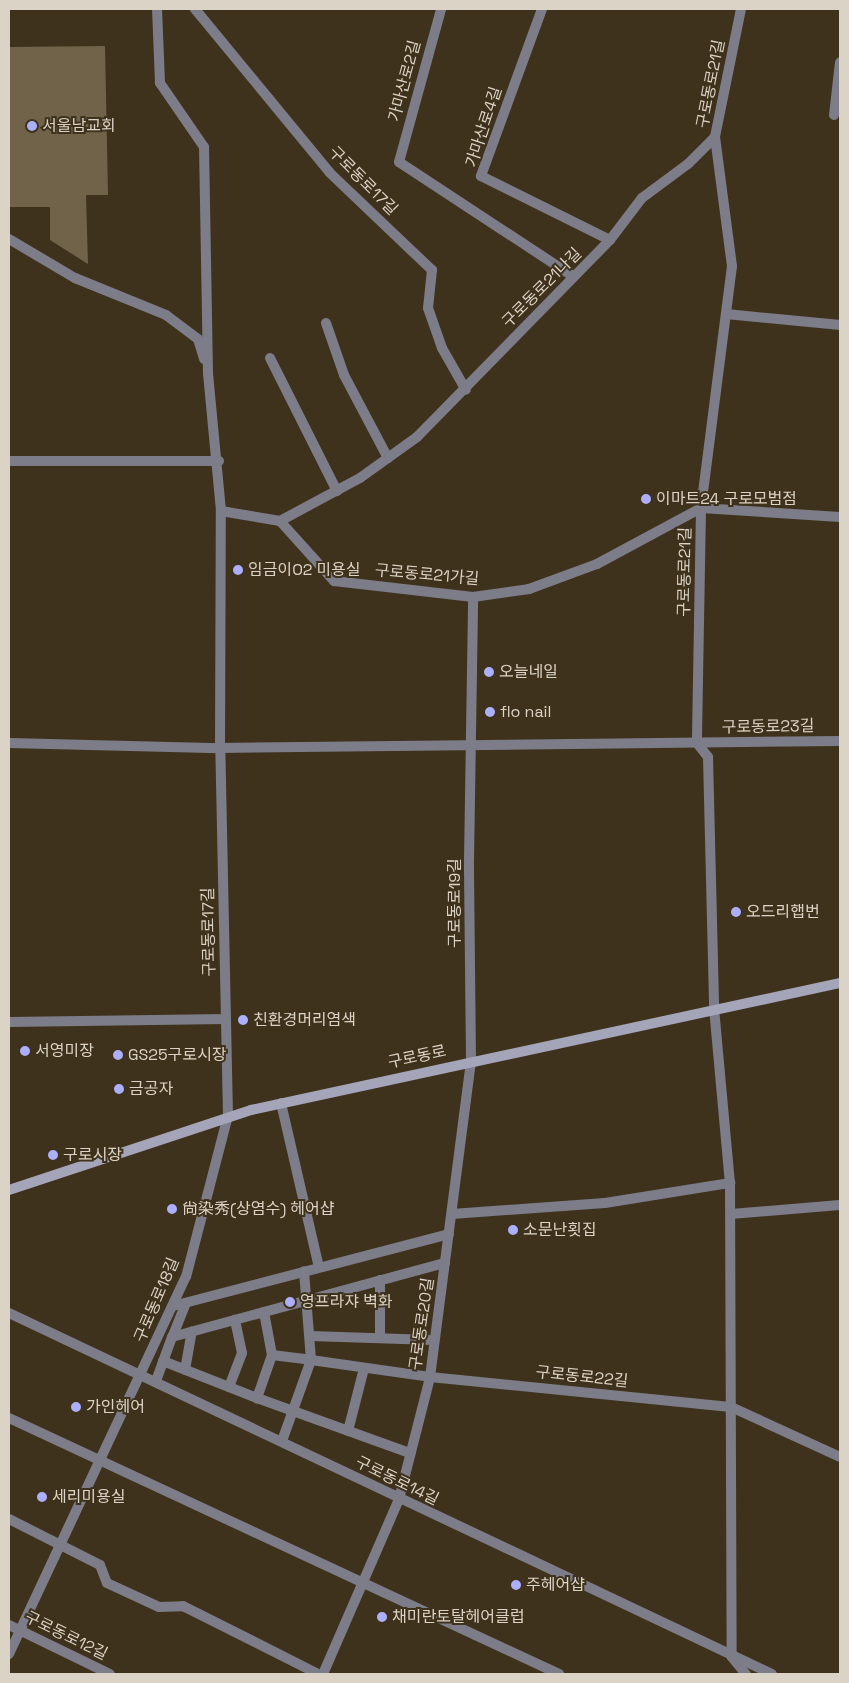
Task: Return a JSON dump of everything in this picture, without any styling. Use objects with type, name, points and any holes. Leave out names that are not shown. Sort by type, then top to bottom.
[{"type":"main road","name":"구로동로","points":[[9,1190],[228,1116],[714,1008],[840,984]]},
{"type":"street","name":"구로동로17길","points":[[157,9],[160,84],[204,147],[208,374],[219,461],[221,511],[220,748],[228,1116]]},
{"type":"street","name":"구로동로17길","points":[[195,9],[330,173],[432,270],[428,308],[442,348],[466,390]]},
{"type":"street","name":"가마산로2길","points":[[441,9],[398,162],[574,277]]},
{"type":"street","name":"가마산로4길","points":[[542,9],[481,176],[610,240]]},
{"type":"street","name":"구로동로21길","points":[[714,1008],[708,757],[697,743],[701,508],[732,266],[715,137],[742,9]]},
{"type":"street","points":[[834,115],[840,62]]},
{"type":"street","name":"구로동로21나길","points":[[280,521],[337,491],[417,437],[466,390],[610,240],[642,198],[688,164],[715,137]]},
{"type":"street","name":"구로동로17길","points":[[9,239],[75,278],[166,315],[198,339],[208,374]]},
{"type":"street","points":[[726,314],[840,325]]},
{"type":"street","points":[[326,323],[344,375],[388,458]]},
{"type":"street","points":[[270,358],[337,491]]},
{"type":"street","points":[[9,461],[219,461]]},
{"type":"street","points":[[701,508],[840,517]]},
{"type":"street","name":"구로동로21가길","points":[[280,521],[334,581],[473,598],[529,589],[598,564],[701,508]]},
{"type":"street","points":[[221,511],[280,521]]},
{"type":"street","name":"구로동로19길","points":[[471,1061],[469,861],[473,598]]},
{"type":"street","name":"구로동로23길","points":[[697,743],[840,741]]},
{"type":"street","points":[[9,743],[220,748],[697,743]]},
{"type":"street","points":[[714,1008],[730,1183],[731,1214],[732,1657],[746,1674]]},
{"type":"street","points":[[9,1022],[226,1019]]},
{"type":"street","name":"구로동로20길","points":[[323,1674],[399,1499],[430,1377],[433,1340],[452,1214],[471,1061]]},
{"type":"street","points":[[281,1103],[319,1267]]},
{"type":"street","name":"구로동로18길","points":[[9,1654],[186,1277],[228,1116]]},
{"type":"street","points":[[452,1214],[604,1203],[730,1183]]},
{"type":"street","points":[[731,1214],[840,1205]]},
{"type":"street","points":[[173,1306],[449,1234]]},
{"type":"street","points":[[172,1337],[445,1263]]},
{"type":"street","points":[[282,1441],[311,1360],[308,1299],[304,1271]]},
{"type":"street","points":[[380,1280],[380,1338]]},
{"type":"street","points":[[156,1381],[186,1303]]},
{"type":"street","points":[[258,1398],[272,1355],[264,1312]]},
{"type":"street","name":"구로동로14길","points":[[9,1314],[141,1373],[399,1499],[732,1657],[772,1674]]},
{"type":"street","points":[[229,1387],[242,1353],[235,1320]]},
{"type":"street","points":[[185,1370],[192,1332]]},
{"type":"street","points":[[310,1336],[433,1340]]},
{"type":"street","name":"구로동로22길","points":[[272,1355],[430,1377],[731,1407],[840,1456]]},
{"type":"street","points":[[163,1361],[292,1412],[410,1453]]},
{"type":"street","points":[[348,1431],[364,1368]]},
{"type":"street","points":[[9,1418],[559,1674]]},
{"type":"street","points":[[9,1519],[61,1543],[100,1565],[107,1583],[159,1607],[183,1606],[318,1674]]},
{"type":"street","name":"구로동로12길","points":[[9,1625],[110,1674]]},
{"type":"building","points":[[105,46],[108,195],[86,195],[88,264],[50,240],[50,207],[9,207],[9,47]]},
{"type":"place","name":"서울남교회","points":[[32,126]]},
{"type":"place","name":"이마트24 구로모범점","points":[[646,499]]},
{"type":"place","name":"임금이O2 미용실","points":[[238,570]]},
{"type":"place","name":"오늘네일","points":[[489,672]]},
{"type":"place","name":"flo nail","points":[[490,712]]},
{"type":"place","name":"오드리햅번","points":[[736,912]]},
{"type":"place","name":"친환경머리염색","points":[[243,1020]]},
{"type":"place","name":"서영미장","points":[[25,1051]]},
{"type":"place","name":"GS25구로시장","points":[[118,1055]]},
{"type":"place","name":"금공자","points":[[119,1089]]},
{"type":"place","name":"구로시장","points":[[53,1155]]},
{"type":"place","name":"尙染秀(상염수) 헤어샵","points":[[172,1209]]},
{"type":"place","name":"소문난횟집","points":[[513,1230]]},
{"type":"place","name":"영프라쟈 벽화","points":[[290,1302]]},
{"type":"place","name":"가인헤어","points":[[76,1407]]},
{"type":"place","name":"세리미용실","points":[[42,1497]]},
{"type":"place","name":"주헤어샵","points":[[516,1585]]},
{"type":"place","name":"채미란토탈헤어클럽","points":[[382,1617]]}]
